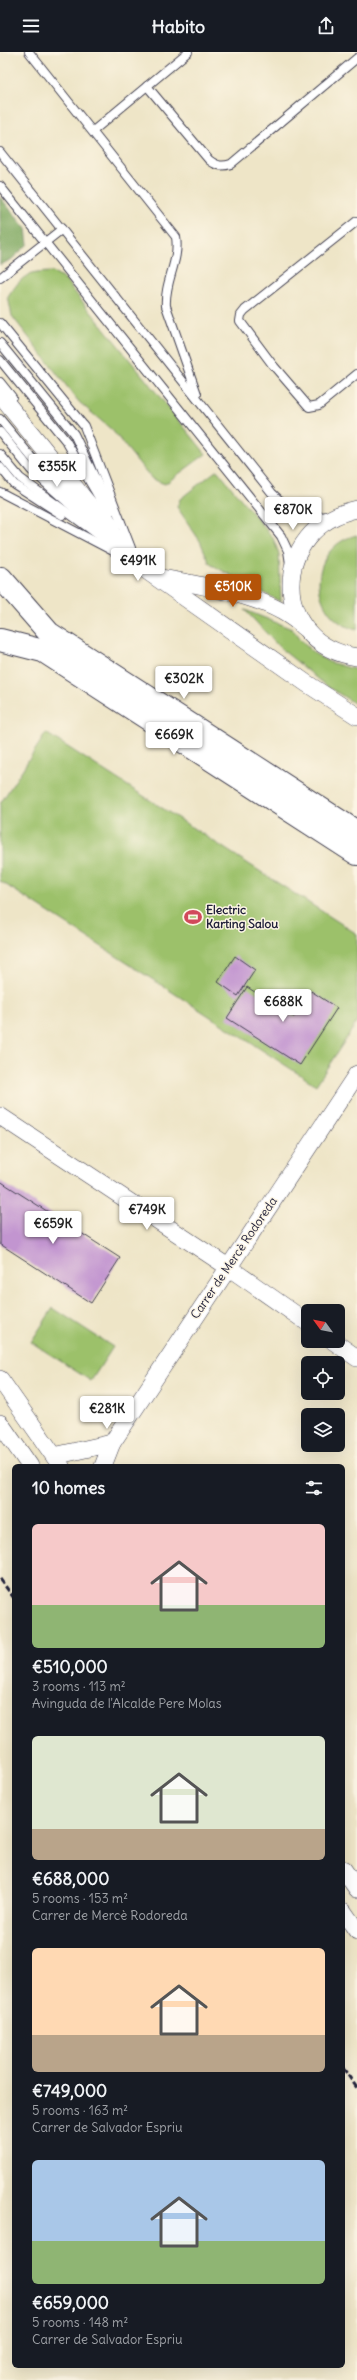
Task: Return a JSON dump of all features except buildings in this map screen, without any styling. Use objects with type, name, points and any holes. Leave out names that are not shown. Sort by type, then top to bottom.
[{"type":"street","points":[[0,395],[137,564],[357,716]]},
{"type":"street","points":[[314,638],[300,621],[293,601],[290,579],[295,559],[304,540],[319,525],[337,514],[357,509]]},
{"type":"street","points":[[156,577],[229,591],[290,616],[314,638],[334,651],[357,657]]},
{"type":"street","points":[[0,581],[49,633],[357,832]]},
{"type":"street","points":[[0,640],[43,651],[357,854]]},
{"type":"street","name":"Carrer de Mercè Rodoreda","points":[[104,1464],[112,1443],[357,1074]]},
{"type":"street","points":[[0,1116],[228,1267],[301,1318]]},
{"type":"street","points":[[343,1348],[357,1358]]},
{"type":"street","points":[[0,1379],[58,1461],[112,1443]]},
{"type":"street","points":[[0,1423],[29,1464]]},
{"type":"street","points":[[345,1872],[357,1889]]},
{"type":"street","points":[[345,1914],[357,1931]]},
{"type":"lane","points":[[29,52],[176,237],[177,253],[165,296],[166,306],[199,400]]},
{"type":"lane","points":[[93,131],[188,52]]},
{"type":"lane","points":[[147,86],[209,160],[216,165],[224,166],[231,164],[357,58]]},
{"type":"lane","points":[[0,152],[281,501],[299,513],[310,517],[337,514],[357,504]]},
{"type":"lane","points":[[0,186],[281,536],[289,556],[290,579]]},
{"type":"lane","points":[[357,221],[240,315],[240,321],[272,364],[309,407],[319,405],[357,374]]},
{"type":"lane","points":[[0,278],[62,229]]},
{"type":"lane","points":[[0,323],[84,426],[137,564]]},
{"type":"lane","points":[[0,343],[74,434],[137,564]]},
{"type":"lane","points":[[0,360],[66,441],[137,564]]},
{"type":"lane","points":[[0,382],[55,450],[137,564]]},
{"type":"lane","points":[[0,418],[37,464],[137,564]]},
{"type":"lane","points":[[0,432],[31,470],[137,564]]},
{"type":"lane","points":[[0,454],[20,478],[137,564]]},
{"type":"lane","points":[[0,467],[14,484],[137,564]]},
{"type":"lane","points":[[0,492],[137,564]]},
{"type":"lane","points":[[334,651],[357,664]]},
{"type":"green space","points":[[0,197],[26,229],[28,244],[12,259],[0,265]]},
{"type":"green space","points":[[52,272],[65,280],[206,454],[165,484],[152,479],[112,430],[79,402],[12,316],[8,297],[17,284],[30,275]]},
{"type":"green space","points":[[217,470],[273,538],[279,554],[281,602],[210,564],[200,541],[177,507],[180,499]]},
{"type":"green space","points":[[357,535],[357,630],[341,623],[329,612],[322,598],[319,582],[321,567],[328,553],[340,542]]},
{"type":"green space","points":[[245,610],[292,629],[299,639],[315,654],[329,662],[357,670],[357,705],[327,686],[280,648]]},
{"type":"green space","name":"Electric Karting Salou","points":[[46,733],[357,934],[357,1022],[316,1085],[0,881],[0,804]]},
{"type":"green space","points":[[53,1308],[113,1347],[91,1381],[31,1342]]},
{"type":"railway","points":[[0,1579],[12,1595]]},
{"type":"railway","points":[[345,2071],[357,2088]]},
{"type":"place","name":"Electric Karting Salou","points":[[193,917]]}]
